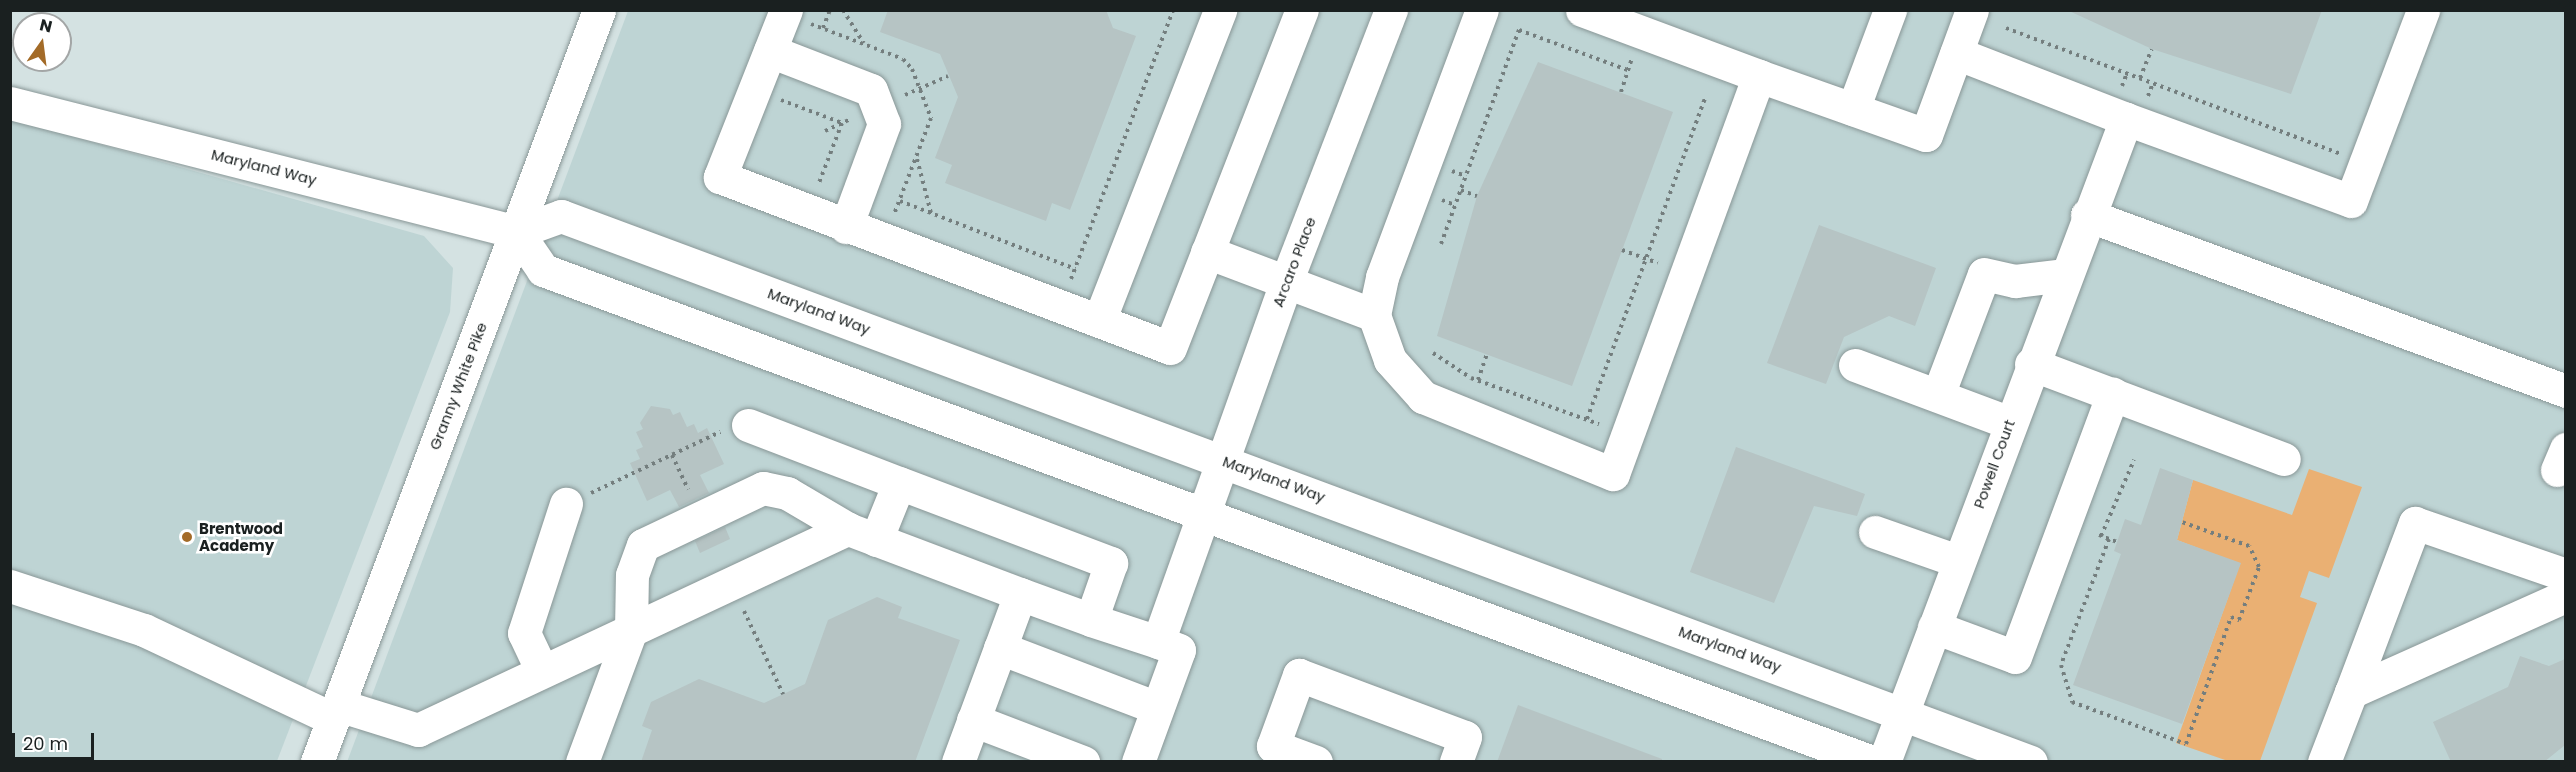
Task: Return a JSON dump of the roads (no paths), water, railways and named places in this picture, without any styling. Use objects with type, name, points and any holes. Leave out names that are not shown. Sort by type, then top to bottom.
[{"type":"main road","name":"Granny White Pike","points":[[317,762],[599,10]]},
{"type":"main road","points":[[786,10],[720,177],[846,227],[1170,348],[1302,10]]},
{"type":"main road","points":[[1482,10],[1382,276],[1374,315],[1381,344],[1400,376],[1451,412],[1613,474],[1759,76]]},
{"type":"main road","points":[[1582,10],[1926,135],[1972,10]]},
{"type":"main road","points":[[1853,109],[1890,10]]},
{"type":"main road","points":[[1956,53],[2126,119],[2351,201],[2423,10]]},
{"type":"main road","points":[[1099,321],[1215,12]]},
{"type":"main road","name":"Arcaro Place","points":[[1158,642],[1204,515],[1221,460],[1384,13]]},
{"type":"main road","points":[[770,51],[871,90],[884,124],[846,227]]},
{"type":"main road","name":"Maryland Way","points":[[10,103],[516,232],[561,216],[2031,762]]},
{"type":"main road","name":"Powell Court","points":[[1884,762],[2064,275],[2126,119]]},
{"type":"main road","points":[[2087,215],[2565,391]]},
{"type":"main road","points":[[516,232],[543,270],[1872,762]]},
{"type":"main road","points":[[1207,252],[1374,315]]},
{"type":"main road","points":[[1938,395],[1984,274],[2015,281],[2064,275]]},
{"type":"main road","points":[[1855,364],[2010,423]]},
{"type":"main road","points":[[2031,364],[2284,459]]},
{"type":"main road","points":[[1934,627],[2015,657],[2113,394]]},
{"type":"main road","points":[[748,425],[1111,563],[1091,620]]},
{"type":"main road","points":[[10,586],[144,630],[335,712],[418,730],[631,630],[862,535],[899,483]]},
{"type":"main road","points":[[582,762],[631,630],[636,556],[654,537],[769,488],[787,493],[862,535],[1091,620],[1179,650],[1138,762]]},
{"type":"main road","points":[[542,671],[524,633],[566,504]]},
{"type":"main road","points":[[2324,762],[2415,523],[2565,575]]},
{"type":"main road","points":[[1875,532],[1958,561]]},
{"type":"main road","points":[[958,762],[1020,594]]},
{"type":"main road","points":[[2351,692],[2565,596]]},
{"type":"main road","points":[[1000,648],[1158,708]]},
{"type":"main road","points":[[1316,762],[1273,746],[1299,675],[1465,737],[1456,762]]},
{"type":"main road","points":[[973,720],[1083,762]]},
{"type":"place","name":"Brentwood Academy","points":[[187,537]]}]
